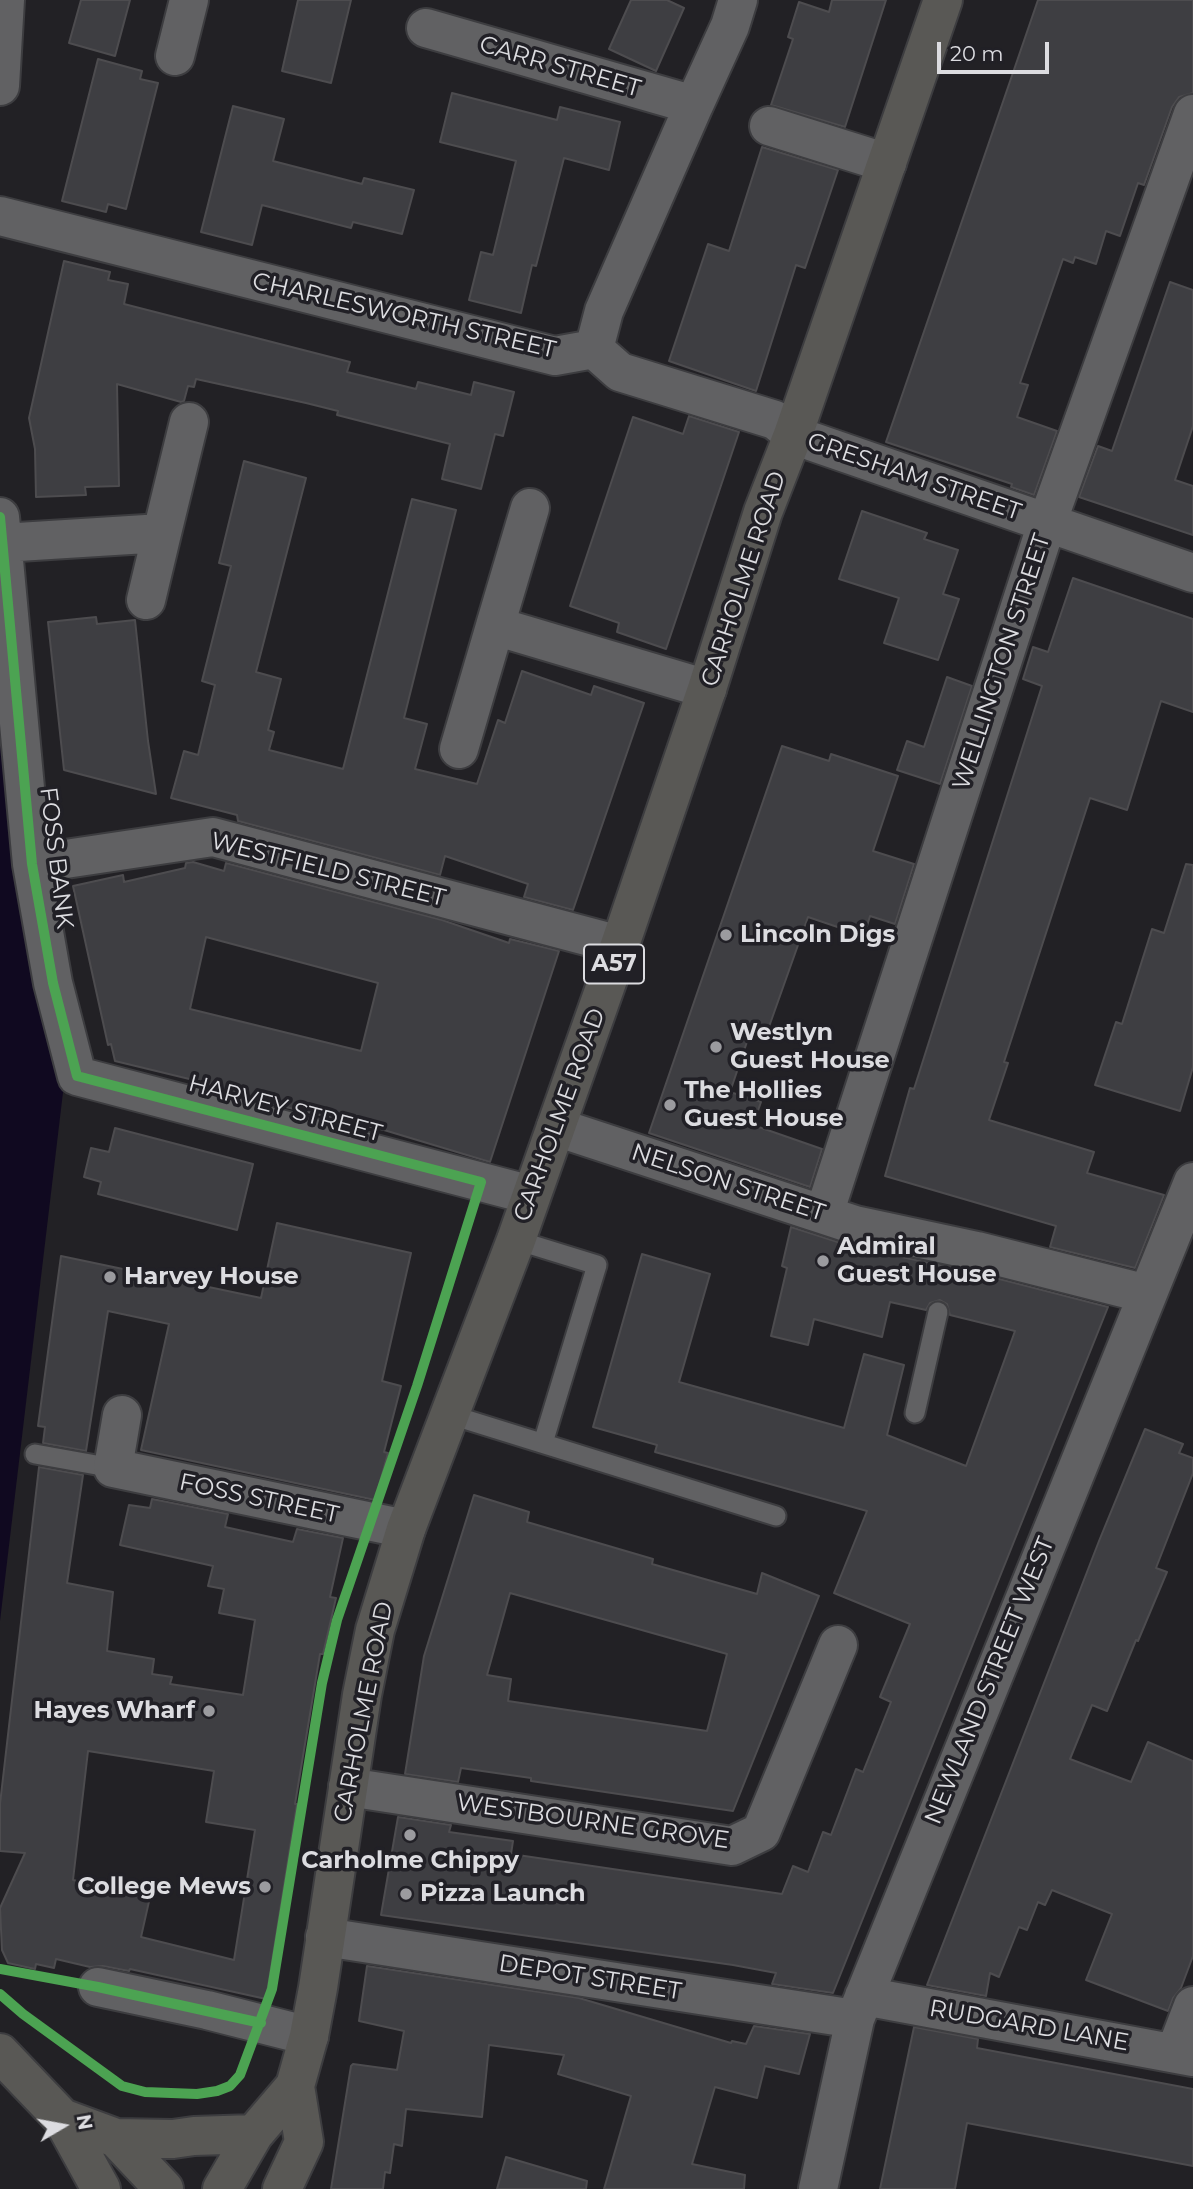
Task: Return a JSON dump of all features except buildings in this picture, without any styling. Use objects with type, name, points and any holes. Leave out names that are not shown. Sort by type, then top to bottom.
[{"type":"main road","name":"CARHOLME ROAD","points":[[282,2189],[304,2142],[295,2086],[309,2036],[362,1695],[376,1630],[406,1529],[516,1240],[621,944],[763,512],[793,435],[943,0]]},
{"type":"main road","points":[[0,2053],[62,2118],[101,2189]]},
{"type":"main road","name":"CARHOLME ROAD","points":[[222,2189],[254,2134],[295,2086]]},
{"type":"main road","points":[[62,2118],[116,2138],[173,2139],[254,2134]]},
{"type":"main road","points":[[116,2138],[164,2189]]},
{"type":"street","points":[[0,86],[5,0]]},
{"type":"street","points":[[175,56],[189,0]]},
{"type":"street","points":[[738,0],[730,26],[604,310],[594,349],[620,372],[775,420],[793,435]]},
{"type":"street","name":"CARR STREET","points":[[426,28],[694,105]]},
{"type":"street","name":"WELLINGTON STREET","points":[[824,1214],[1047,523],[1193,114]]},
{"type":"street","points":[[769,126],[887,163]]},
{"type":"street","points":[[0,216],[0,231]]},
{"type":"street","name":"CHARLESWORTH STREET","points":[[0,216],[555,356],[594,349]]},
{"type":"street","points":[[146,600],[189,422]]},
{"type":"street","name":"GRESHAM STREET","points":[[793,435],[1193,573]]},
{"type":"street","points":[[459,749],[530,508]]},
{"type":"street","points":[[1,530],[162,533]]},
{"type":"street","name":"FOSS BANK","points":[[1,530],[32,864],[53,983],[77,1076]]},
{"type":"street","points":[[495,626],[707,689]]},
{"type":"street","name":"WESTFIELD STREET","points":[[32,864],[213,837],[621,944]]},
{"type":"street","name":"HARVEY STREET","points":[[77,1076],[531,1195]]},
{"type":"street","name":"NELSON STREET","points":[[556,1127],[855,1225],[951,1252],[1147,1294]]},
{"type":"street","name":"NEWLAND STREET WEST","points":[[818,2189],[859,2007],[1147,1294],[1188,1200],[1193,1182]]},
{"type":"street","points":[[113,1468],[122,1415]]},
{"type":"street","name":"FOSS STREET","points":[[113,1468],[406,1529]]},
{"type":"street","name":"WESTBOURNE GROVE","points":[[348,1787],[732,1846],[761,1832],[838,1645]]},
{"type":"street","name":"DEPOT STREET","points":[[325,1937],[859,2007]]},
{"type":"street","points":[[98,1987],[207,2010],[309,2036]]},
{"type":"street","points":[[1184,2055],[1193,2006]]},
{"type":"street","name":"RUDGARD LANE","points":[[859,2007],[1184,2055]]},
{"type":"lane","points":[[516,1240],[597,1265],[542,1443]]},
{"type":"lane","points":[[915,1413],[938,1312]]},
{"type":"lane","points":[[448,1414],[776,1516]]},
{"type":"lane","name":"FOSS STREET","points":[[35,1454],[113,1468]]},
{"type":"shaded area","points":[[0,643],[64,1084],[0,1621]]},
{"type":"cycle path","points":[[0,517],[32,864],[53,983],[77,1076],[481,1182],[417,1386],[337,1620],[322,1683],[272,1989],[240,2075],[230,2086],[197,2094],[145,2092],[122,2086],[23,2014],[0,1994]]},
{"type":"cycle path","points":[[0,1969],[98,1987],[261,2023]]},
{"type":"place","name":"Lincoln Digs","points":[[726,935]]},
{"type":"place","name":"Westlyn Guest House","points":[[716,1047]]},
{"type":"place","name":"The Hollies Guest House","points":[[670,1105]]},
{"type":"place","name":"Admiral Guest House","points":[[823,1261]]},
{"type":"place","name":"Harvey House","points":[[110,1277]]},
{"type":"place","name":"Hayes Wharf","points":[[209,1711]]},
{"type":"place","name":"Carholme Chippy","points":[[410,1835]]},
{"type":"place","name":"College Mews","points":[[265,1887]]},
{"type":"place","name":"Pizza Launch","points":[[406,1894]]}]
